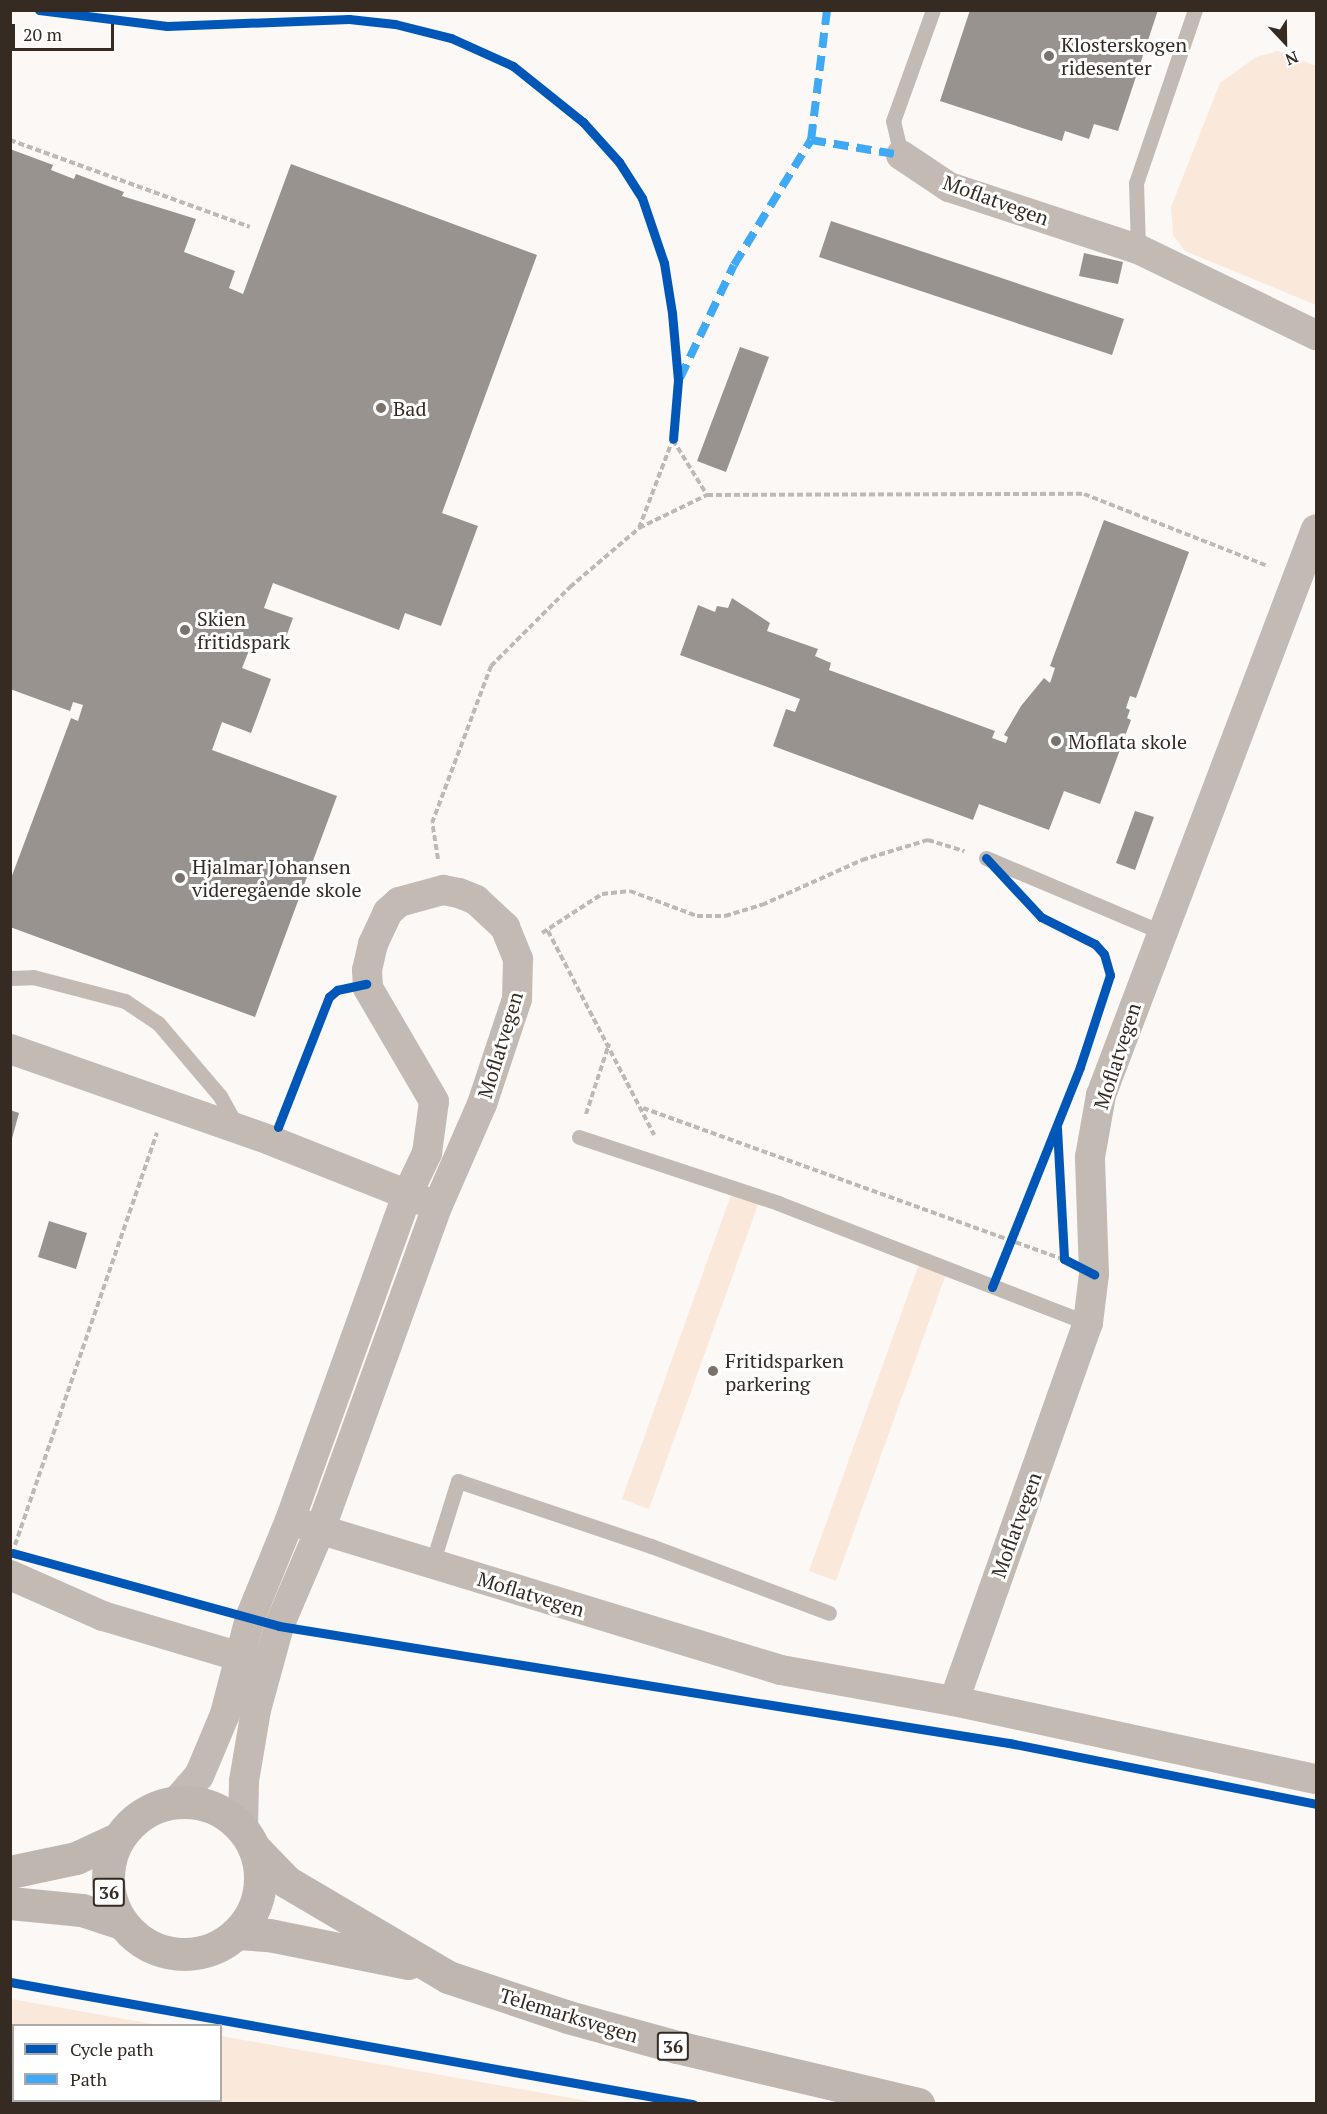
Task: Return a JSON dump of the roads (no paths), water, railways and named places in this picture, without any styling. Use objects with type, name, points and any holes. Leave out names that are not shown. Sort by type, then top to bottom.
[{"type":"highway","name":"Telemarksvegen","points":[[121,1923],[111,1903],[107,1881],[110,1859],[118,1838],[134,1820],[154,1808],[176,1802],[208,1807],[224,1813],[287,1882],[434,1968]]},
{"type":"highway","name":"Telemarksvegen","points":[[10,1872],[76,1858],[118,1838]]},
{"type":"highway","name":"Telemarksvegen","points":[[10,1904],[82,1910],[121,1923],[150,1947],[177,1954],[204,1952],[237,1934],[257,1902],[260,1865],[248,1838]]},
{"type":"highway","name":"Telemarksvegen","points":[[237,1934],[269,1935],[434,1968],[568,2017],[780,2073],[918,2103]]},
{"type":"street","name":"Moflatvegen","points":[[901,155],[949,187],[1138,249],[1317,335]]},
{"type":"street","name":"Moflatvegen","points":[[954,1701],[1088,1323],[1094,1274],[1090,1157],[1101,1095],[1161,932],[1317,529]]},
{"type":"street","name":"Moflatvegen","points":[[176,1802],[199,1776],[225,1714],[253,1661],[320,1530],[437,1207],[482,1104],[515,1010],[520,973],[512,942],[505,927],[476,900],[442,890],[410,896],[388,912],[373,944],[367,970],[368,988],[434,1101],[427,1154],[407,1195],[290,1520],[250,1618],[253,1661],[244,1781],[248,1838]]},
{"type":"street","points":[[10,1049],[238,1129],[437,1207]]},
{"type":"street","name":"Moflatvegen","points":[[290,1520],[781,1670],[954,1701],[1317,1779]]},
{"type":"street","points":[[16,1561],[103,1616],[253,1661]]},
{"type":"lane","name":"Moflatvegen","points":[[901,155],[893,121],[933,10]]},
{"type":"lane","points":[[1138,249],[1136,183],[1195,10]]},
{"type":"lane","points":[[986,858],[1161,932]]},
{"type":"lane","points":[[10,978],[45,980],[125,1001],[158,1023],[220,1096],[238,1129]]},
{"type":"lane","points":[[579,1137],[778,1203],[1088,1323]]},
{"type":"lane","points":[[432,1564],[458,1481],[651,1546],[829,1613]]},
{"type":"place","name":"Klosterskogen ridesenter","points":[[1049,56]]},
{"type":"place","name":"Bad","points":[[381,408]]},
{"type":"place","name":"Skien fritidspark","points":[[185,630]]},
{"type":"place","name":"Moflata skole","points":[[1056,741]]},
{"type":"place","name":"Hjalmar Johansen videregående skole","points":[[180,878]]},
{"type":"place","name":"Fritidsparken parkering","points":[[713,1371]]}]
